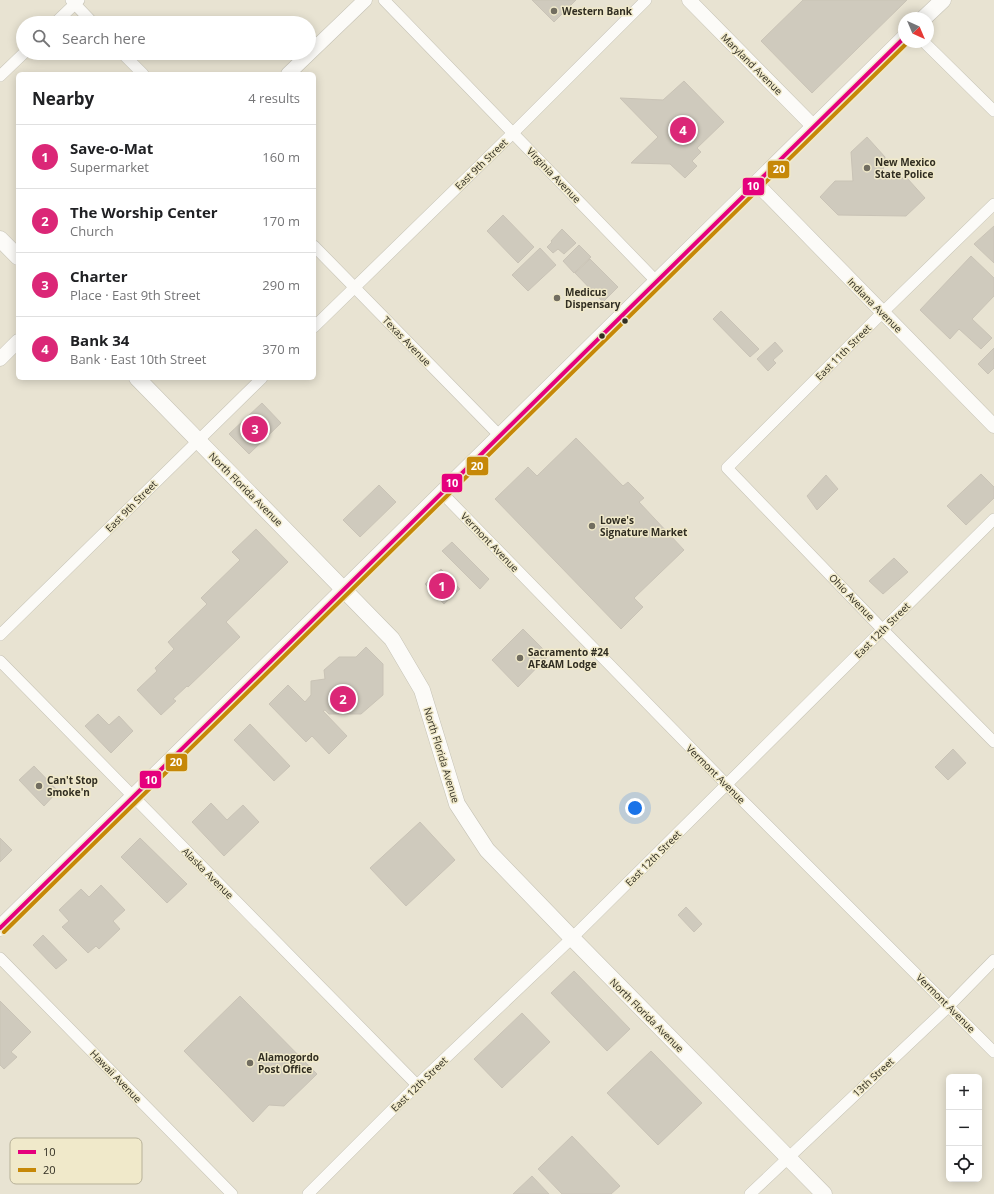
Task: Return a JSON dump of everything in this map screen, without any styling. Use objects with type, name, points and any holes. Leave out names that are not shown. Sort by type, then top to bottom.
[{"type":"main road","points":[[930,12],[943,0]]},
{"type":"main road","points":[[0,928],[898,44]]},
{"type":"main road","points":[[0,238],[16,255]]},
{"type":"main road","name":"North Florida Avenue","points":[[139,380],[392,639],[422,690],[457,804],[487,850],[824,1194]]},
{"type":"street","points":[[316,47],[365,0]]},
{"type":"street","name":"Virginia Avenue","points":[[384,0],[657,282]]},
{"type":"street","name":"East 9th Street","points":[[316,325],[513,133],[646,0]]},
{"type":"street","name":"Maryland Avenue","points":[[689,0],[814,127]]},
{"type":"street","points":[[61,16],[75,1],[87,16]]},
{"type":"street","points":[[930,48],[994,111]]},
{"type":"street","points":[[0,76],[17,60]]},
{"type":"street","points":[[129,60],[141,72]]},
{"type":"street","points":[[290,72],[303,60]]},
{"type":"street","name":"Indiana Avenue","points":[[757,184],[994,426]]},
{"type":"street","name":"East 11th Street","points":[[727,468],[883,312],[994,204]]},
{"type":"street","name":"Texas Avenue","points":[[316,248],[500,436]]},
{"type":"street","points":[[0,359],[16,343]]},
{"type":"street","name":"East 9th Street","points":[[0,635],[260,380]]},
{"type":"street","name":"Ohio Avenue","points":[[727,468],[882,629],[994,742]]},
{"type":"street","name":"Vermont Avenue","points":[[442,493],[727,785],[994,1052]]},
{"type":"street","name":"East 12th Street","points":[[308,1194],[417,1085],[572,938],[994,519]]},
{"type":"street","name":"Alaska Avenue","points":[[0,661],[417,1085]]},
{"type":"street","name":"Hawaii Avenue","points":[[0,958],[232,1194]]},
{"type":"street","name":"13th Street","points":[[750,1194],[949,1006],[994,960]]},
{"type":"building","name":"Western Bank","points":[[532,0],[576,0],[554,22]]},
{"type":"building","points":[[803,0],[907,0],[812,93],[761,41]]},
{"type":"building","points":[[684,81],[724,122],[697,148],[701,152],[692,161],[697,166],[685,178],[670,164],[631,163],[658,137],[620,98],[663,100]]},
{"type":"building","name":"New Mexico State Police","points":[[867,137],[885,157],[882,179],[907,178],[925,198],[906,216],[838,215],[820,197],[835,181],[853,181],[851,152]]},
{"type":"building","points":[[503,215],[534,247],[518,263],[487,231]]},
{"type":"building","points":[[994,226],[994,263],[974,244]]},
{"type":"building","points":[[562,229],[576,243],[564,254],[558,249],[553,253],[547,247]]},
{"type":"building","points":[[579,245],[591,257],[574,273],[563,261]]},
{"type":"building","points":[[540,248],[556,265],[528,291],[512,275]]},
{"type":"building","points":[[971,256],[994,278],[994,296],[972,319],[992,338],[981,349],[959,329],[950,339],[920,310]]},
{"type":"building","points":[[590,259],[618,287],[603,302],[575,273]]},
{"type":"building","points":[[721,311],[759,349],[750,357],[713,319]]},
{"type":"building","points":[[775,342],[783,351],[773,360],[776,363],[768,371],[757,359]]},
{"type":"building","points":[[994,348],[994,368],[988,374],[978,364]]},
{"type":"building","points":[[262,403],[281,423],[249,454],[229,434]]},
{"type":"building","name":"Lowe's Signature Market","points":[[576,438],[623,486],[628,482],[644,498],[639,502],[684,550],[634,598],[643,607],[621,629],[495,499],[528,467],[537,476]]},
{"type":"building","points":[[981,474],[994,487],[994,498],[966,525],[947,506]]},
{"type":"building","points":[[826,475],[838,489],[817,510],[807,496]]},
{"type":"building","points":[[379,485],[396,502],[360,537],[343,520]]},
{"type":"building","points":[[256,529],[288,562],[226,622],[240,637],[188,687],[187,686],[173,699],[176,701],[161,715],[137,690],[157,671],[155,668],[174,649],[168,642],[207,604],[201,598],[240,560],[232,552]]},
{"type":"building","points":[[452,542],[489,579],[480,589],[442,551]]},
{"type":"building","points":[[894,558],[908,572],[883,594],[869,581]]},
{"type":"building","points":[[441,569],[460,589],[444,604],[425,584]]},
{"type":"building","name":"Sacramento #24 AF&AM Lodge","points":[[523,629],[549,655],[518,687],[492,660]]},
{"type":"building","points":[[366,647],[383,664],[383,695],[361,714],[329,714],[325,710],[323,711],[347,736],[329,754],[312,736],[306,742],[269,704],[288,685],[305,702],[311,695],[311,681],[325,679],[324,670],[339,657],[356,657]]},
{"type":"building","points":[[98,714],[109,725],[119,716],[133,731],[111,753],[85,726]]},
{"type":"building","points":[[250,724],[290,766],[274,781],[234,740]]},
{"type":"building","points":[[953,749],[966,763],[948,780],[935,767]]},
{"type":"building","name":"Can't Stop Smoke'n","points":[[34,766],[58,791],[44,806],[19,780]]},
{"type":"building","points":[[211,803],[227,820],[243,805],[259,822],[224,856],[192,822]]},
{"type":"building","points":[[420,822],[455,860],[406,906],[370,868]]},
{"type":"building","points":[[0,838],[12,850],[0,862]]},
{"type":"building","points":[[140,838],[187,884],[167,903],[121,857]]},
{"type":"building","points":[[101,885],[125,910],[113,921],[120,929],[99,949],[96,946],[88,953],[62,927],[69,921],[59,910],[81,889],[89,897]]},
{"type":"building","points":[[686,907],[702,924],[694,932],[678,915]]},
{"type":"building","points":[[43,935],[67,960],[56,969],[33,945]]},
{"type":"building","points":[[574,971],[630,1029],[607,1051],[551,993]]},
{"type":"building","name":"Alamogordo Post Office","points":[[240,996],[317,1074],[284,1106],[269,1105],[253,1122],[184,1051]]},
{"type":"building","points":[[0,1001],[31,1032],[11,1052],[17,1057],[4,1069],[0,1065]]},
{"type":"building","points":[[522,1013],[550,1042],[502,1088],[474,1059]]},
{"type":"building","points":[[651,1051],[702,1103],[658,1145],[607,1093]]},
{"type":"building","points":[[572,1136],[620,1186],[611,1194],[562,1194],[538,1169]]},
{"type":"building","points":[[532,1176],[549,1194],[513,1194]]},
{"type":"transit line","name":"10","points":[[0,928],[898,44]]},
{"type":"transit line","name":"20","points":[[4,932],[902,48]]},
{"type":"place","name":"Western Bank","points":[[554,11]]},
{"type":"place","name":"Bank 34","points":[[683,130]]},
{"type":"place","name":"New Mexico State Police","points":[[867,168]]},
{"type":"place","name":"Medicus Dispensary","points":[[557,298]]},
{"type":"place","name":"Charter","points":[[255,429]]},
{"type":"place","name":"Lowe's Signature Market","points":[[592,526]]},
{"type":"place","name":"Save-o-Mat","points":[[442,586]]},
{"type":"place","name":"Sacramento #24 AF&AM Lodge","points":[[520,658]]},
{"type":"place","name":"The Worship Center","points":[[343,699]]},
{"type":"place","name":"Can't Stop Smoke'n","points":[[39,786]]},
{"type":"place","name":"Alamogordo Post Office","points":[[250,1063]]}]
